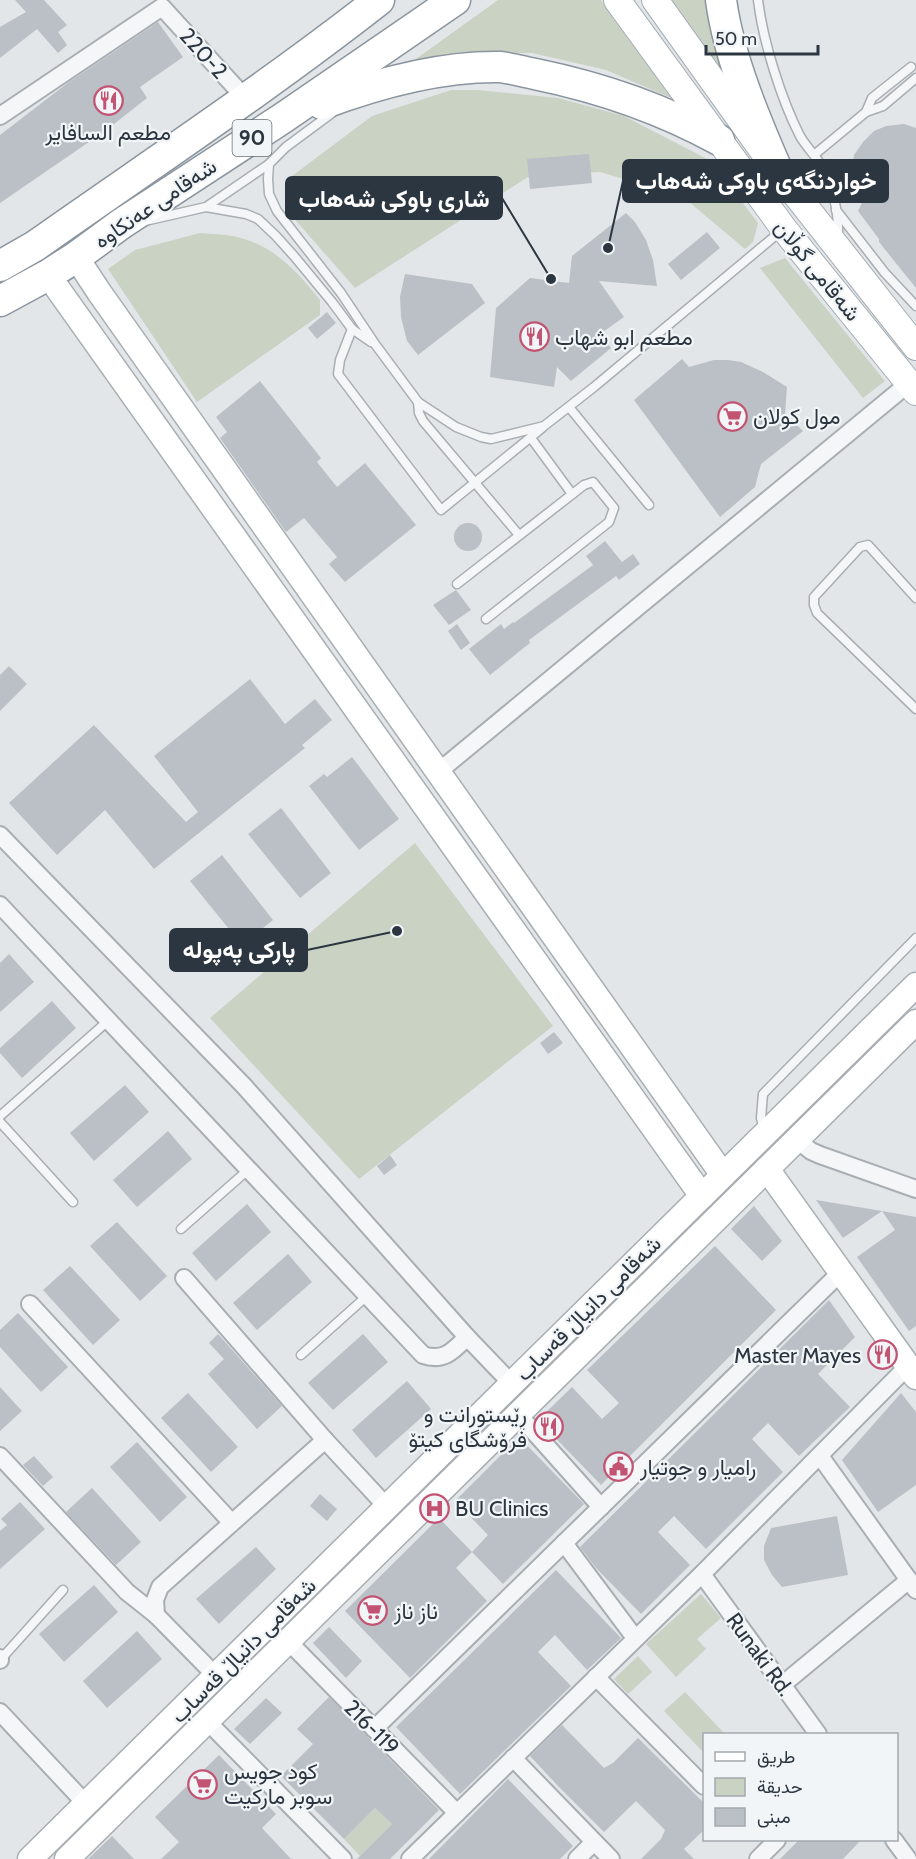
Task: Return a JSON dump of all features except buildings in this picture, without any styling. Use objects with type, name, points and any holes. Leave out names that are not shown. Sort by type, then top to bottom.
[{"type":"highway","points":[[335,35],[352,0]]},
{"type":"highway","name":"شەقامی عەنکاوە","points":[[4,262],[34,246],[246,99],[335,35],[379,0]]},
{"type":"highway","name":"شەقامی عەنکاوە","points":[[0,301],[48,275],[455,0]]},
{"type":"highway","points":[[722,0],[735,63],[778,172]]},
{"type":"highway","points":[[283,118],[361,91],[408,78],[454,69],[501,67],[590,88],[692,125],[719,140]]},
{"type":"main road","name":"شەقامی گوڵان","points":[[617,0],[784,229],[912,387]]},
{"type":"main road","name":"شەقامی گوڵان","points":[[655,0],[778,172],[916,347]]},
{"type":"street","name":"220-2","points":[[159,3],[246,99]]},
{"type":"street","points":[[0,116],[159,3]]},
{"type":"street","points":[[75,257],[723,1176]]},
{"type":"street","points":[[48,275],[702,1196]]},
{"type":"street","points":[[72,310],[79,293],[88,289],[99,292]]},
{"type":"street","points":[[438,772],[912,387]]},
{"type":"street","points":[[0,835],[244,1086],[467,1337],[512,1384]]},
{"type":"street","points":[[2,911],[109,1019],[423,1355],[434,1359],[441,1357],[453,1351],[467,1337]]},
{"type":"street","name":"شەقامی دانیاڵ قەساب","points":[[30,1859],[916,985]]},
{"type":"street","name":"شەقامی دانیاڵ قەساب","points":[[67,1859],[916,1022]]},
{"type":"street","points":[[797,1140],[820,1155],[916,1189]]},
{"type":"street","points":[[410,1859],[820,1456],[912,1371],[767,1169]]},
{"type":"street","points":[[374,1729],[841,1272]]},
{"type":"street","points":[[184,1278],[325,1440],[387,1507]]},
{"type":"street","points":[[597,1299],[615,1319]]},
{"type":"street","points":[[30,1304],[231,1522]]},
{"type":"street","points":[[519,1414],[601,1507]]},
{"type":"street","points":[[156,1615],[155,1600],[160,1587],[325,1440]]},
{"type":"street","points":[[0,1456],[127,1592],[156,1615],[216,1676]]},
{"type":"street","points":[[782,1685],[912,1585],[820,1456]]},
{"type":"street","points":[[564,1543],[635,1638]]},
{"type":"street","name":"Runaki Rd.","points":[[702,1574],[817,1733]]},
{"type":"street","name":"216-119","points":[[288,1641],[457,1813]]},
{"type":"street","points":[[596,1677],[703,1784]]},
{"type":"street","points":[[0,1712],[86,1804]]},
{"type":"street","points":[[207,1721],[343,1859]]},
{"type":"street","points":[[513,1758],[611,1859]]},
{"type":"street","points":[[895,1841],[908,1859]]},
{"type":"street","points":[[577,1859],[594,1842]]},
{"type":"lane","points":[[758,0],[760,18],[783,94],[801,138],[829,180],[836,209],[838,234],[836,246]]},
{"type":"lane","points":[[866,112],[872,98],[911,67]]},
{"type":"lane","points":[[814,155],[866,112],[883,106],[916,78]]},
{"type":"lane","points":[[121,224],[154,220],[206,207],[269,164],[286,147],[361,91]]},
{"type":"lane","points":[[269,164],[269,194],[277,211],[341,293],[418,402],[456,427],[481,437],[492,439],[544,426]]},
{"type":"lane","points":[[206,207],[246,214],[258,219],[288,249],[352,329],[375,344]]},
{"type":"lane","points":[[836,209],[885,273],[916,306]]},
{"type":"lane","points":[[352,329],[340,360],[338,374],[441,510],[784,229]]},
{"type":"lane","points":[[418,402],[419,413],[423,421],[519,535]]},
{"type":"lane","points":[[568,407],[649,505]]},
{"type":"lane","points":[[531,438],[572,494]]},
{"type":"lane","points":[[457,584],[584,485],[594,482],[614,508],[609,522],[486,619]]},
{"type":"lane","points":[[916,597],[868,545],[860,547],[814,597],[817,613],[916,709]]},
{"type":"lane","points":[[764,1134],[761,1118],[763,1094],[916,938]]},
{"type":"lane","points":[[0,1116],[109,1019]]},
{"type":"lane","points":[[0,1122],[73,1202]]},
{"type":"lane","points":[[181,1228],[249,1169]]},
{"type":"lane","points":[[301,1355],[368,1295]]},
{"type":"lane","points":[[0,1659],[63,1590]]},
{"type":"green space","points":[[498,0],[601,0],[676,100],[606,70],[532,53],[470,53],[402,69]]},
{"type":"green space","points":[[672,0],[705,0],[714,40],[732,90]]},
{"type":"green space","points":[[451,90],[478,90],[558,98],[624,116],[711,161],[758,223],[753,242],[745,249],[683,197],[600,172],[528,177],[355,288],[291,215],[286,185],[292,176],[372,116]]},
{"type":"green space","points":[[200,233],[237,237],[273,253],[303,279],[320,300],[320,315],[197,402],[108,269],[135,250]]},
{"type":"green space","points":[[785,258],[885,381],[863,398],[760,268]]},
{"type":"green space","points":[[415,843],[553,1026],[359,1179],[210,1018]]},
{"type":"green space","points":[[701,1594],[721,1618],[697,1639],[706,1649],[676,1677],[646,1644]]},
{"type":"green space","points":[[638,1656],[652,1672],[628,1694],[614,1679]]},
{"type":"green space","points":[[685,1692],[724,1733],[703,1733],[703,1752],[664,1711]]},
{"type":"green space","points":[[375,1808],[392,1824],[360,1856],[344,1839]]},
{"type":"place","name":"مطعم السافایر","points":[[108,100]]},
{"type":"place","name":"خواردنگەی باوکی شەھاب","points":[[608,248]]},
{"type":"place","name":"شاری باوکی شەھاب","points":[[551,279]]},
{"type":"place","name":"مطعم ابو شهاب","points":[[534,337]]},
{"type":"place","name":"مول كولان","points":[[732,416]]},
{"type":"place","name":"پارکی پەپولە","points":[[397,931]]},
{"type":"place","name":"Master Mayes","points":[[882,1355]]},
{"type":"place","name":"ڕێستورانت و فرۆشگای کیتۆ","points":[[548,1427]]},
{"type":"place","name":"رامیار و جوتیار","points":[[619,1467]]},
{"type":"place","name":"BU Clinics","points":[[434,1508]]},
{"type":"place","name":"ناز ناز","points":[[373,1611]]},
{"type":"place","name":"كود جويس سوبر ماركيت","points":[[203,1784]]}]
